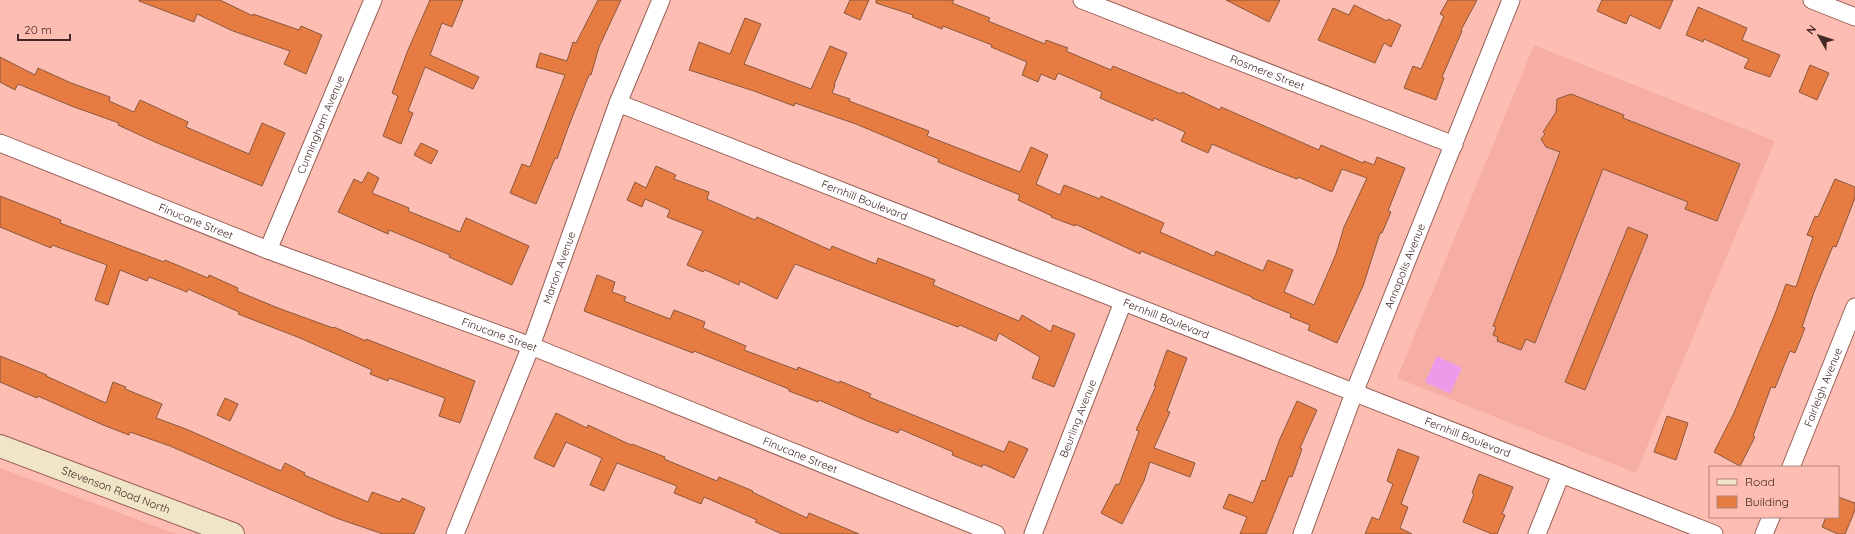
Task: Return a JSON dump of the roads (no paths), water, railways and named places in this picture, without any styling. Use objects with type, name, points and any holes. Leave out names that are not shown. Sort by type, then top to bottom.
[{"type":"main road","name":"Stevenson Road North","points":[[0,446],[232,534]]},
{"type":"street","name":"Cunningham Avenue","points":[[268,250],[373,0]]},
{"type":"street","name":"Marion Avenue","points":[[455,534],[531,346],[618,103],[661,0]]},
{"type":"street","name":"Rosmere Street","points":[[1082,0],[1454,145]]},
{"type":"street","name":"Annapolis Avenue","points":[[1302,534],[1354,394],[1511,0]]},
{"type":"street","points":[[1812,0],[1855,17]]},
{"type":"street","name":"Fernhill Boulevard","points":[[618,103],[1354,394],[1714,534]]},
{"type":"street","name":"Finucane Street","points":[[0,143],[268,250],[531,346],[996,534]]},
{"type":"street","name":"Beurling Avenue","points":[[1033,534],[1122,302]]},
{"type":"street","name":"Fairleigh Avenue","points":[[1791,466],[1855,306]]},
{"type":"street","points":[[1536,534],[1561,474]]},
{"type":"street","points":[[1764,534],[1771,518]]}]
